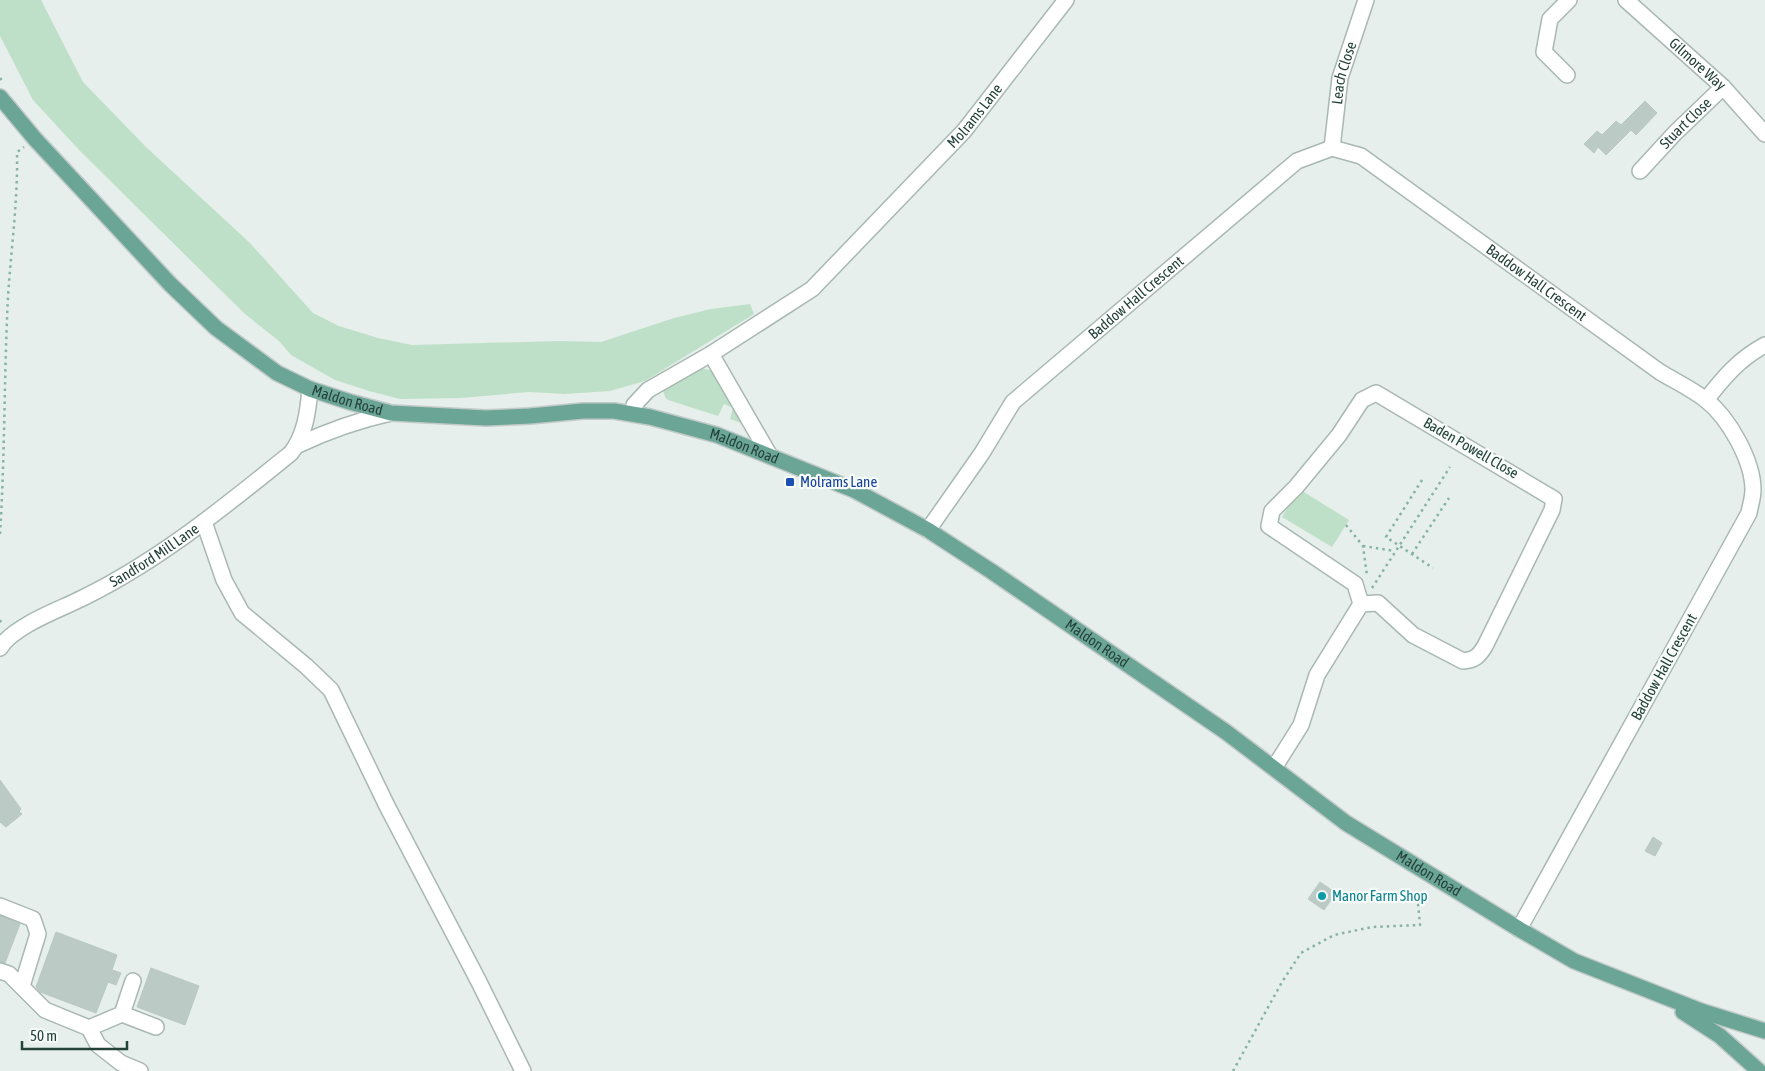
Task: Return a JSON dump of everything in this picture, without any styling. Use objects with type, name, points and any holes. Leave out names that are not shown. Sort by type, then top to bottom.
[{"type":"main road","name":"Maldon Road","points":[[0,97],[35,139],[170,284],[216,328],[277,373],[310,389],[391,413],[486,418],[583,411],[633,413],[717,435],[854,490],[928,530],[991,570],[1210,721],[1346,822],[1519,929],[1574,961],[1701,1011],[1765,1031]]},
{"type":"main road","name":"Maldon Road","points":[[1642,989],[1695,1019],[1720,1036],[1758,1071]]},
{"type":"street","name":"Molrams Lane","points":[[633,413],[634,405],[648,390],[711,354],[812,289],[964,132],[1066,0]]},
{"type":"street","name":"Leach Close","points":[[1332,148],[1340,78],[1366,0]]},
{"type":"street","points":[[1567,75],[1544,52],[1550,20],[1568,0]]},
{"type":"street","name":"Gilmore Way","points":[[1626,0],[1723,87],[1765,134]]},
{"type":"street","name":"Stuart Close","points":[[1650,168],[1676,132],[1723,87]]},
{"type":"street","name":"Baddow Hall Crescent","points":[[928,530],[982,453],[1013,402],[1297,161],[1332,148],[1360,156],[1660,372],[1706,400],[1720,414],[1734,434],[1748,463],[1753,491],[1748,513],[1519,929]]},
{"type":"street","points":[[1706,400],[1727,373],[1751,353],[1765,345]]},
{"type":"street","points":[[711,354],[770,456]]},
{"type":"street","points":[[298,445],[303,432],[310,389]]},
{"type":"street","name":"Baden Powell Close","points":[[1376,393],[1554,498],[1552,510],[1478,657],[1463,661],[1413,635],[1378,603],[1361,604],[1355,584],[1268,526],[1272,511],[1296,487],[1339,435],[1362,400],[1376,393]]},
{"type":"street","name":"Sandford Mill Lane","points":[[0,648],[5,639],[44,616],[90,595],[204,522],[291,453],[298,445],[330,430],[391,413]]},
{"type":"street","points":[[204,522],[224,580],[242,613],[306,666],[331,690],[523,1071]]},
{"type":"street","points":[[1274,768],[1301,726],[1317,675],[1361,604]]},
{"type":"street","points":[[0,906],[33,918],[38,934],[22,986]]},
{"type":"street","points":[[0,971],[9,974],[45,1010],[89,1028],[98,1045],[121,1063],[140,1071]]},
{"type":"street","points":[[122,1014],[133,981]]},
{"type":"street","points":[[89,1028],[122,1014],[156,1027]]},
{"type":"path","points":[[0,534],[8,298],[18,188],[17,152],[35,139]]},
{"type":"path","points":[[1361,604],[1450,467]]},
{"type":"path","points":[[1422,480],[1386,537],[1433,568]]},
{"type":"path","points":[[1412,554],[1449,498]]},
{"type":"path","points":[[1346,525],[1363,546],[1367,580]]},
{"type":"path","points":[[1363,546],[1395,552]]},
{"type":"path","points":[[1233,1071],[1282,982],[1301,953],[1334,935],[1372,927],[1420,925],[1418,903]]},
{"type":"green space","points":[[0,0],[41,0],[83,82],[146,147],[250,243],[313,313],[339,326],[378,338],[412,345],[560,341],[601,342],[674,318],[711,309],[750,304],[754,314],[645,381],[610,391],[565,394],[529,392],[461,398],[400,399],[335,380],[291,355],[279,341],[245,314],[80,151],[33,100],[0,36]]},
{"type":"green space","points":[[702,368],[712,371],[742,420],[741,423],[730,419],[733,408],[724,404],[718,416],[668,400],[665,397],[663,390],[668,385]]},
{"type":"green space","points":[[1299,489],[1349,520],[1332,547],[1282,517]]},
{"type":"building","points":[[1645,101],[1657,113],[1636,135],[1631,130],[1606,155],[1598,147],[1594,153],[1584,144],[1597,131],[1602,135],[1616,121],[1621,125]]},
{"type":"building","points":[[0,780],[21,809],[19,811],[22,814],[6,827],[0,822]]},
{"type":"building","points":[[1653,837],[1662,843],[1655,856],[1645,851]]},
{"type":"building","name":"Manor Farm Shop","points":[[1320,882],[1336,893],[1324,910],[1308,899]]},
{"type":"building","points":[[0,916],[20,924],[5,963],[0,962]]},
{"type":"building","points":[[56,932],[117,955],[112,970],[121,973],[116,985],[108,982],[96,1013],[40,992],[36,987]]},
{"type":"building","points":[[151,968],[199,986],[185,1025],[137,1007]]},
{"type":"place","name":"Molrams Lane","points":[[790,482]]},
{"type":"place","name":"Manor Farm Shop","points":[[1322,896]]}]
